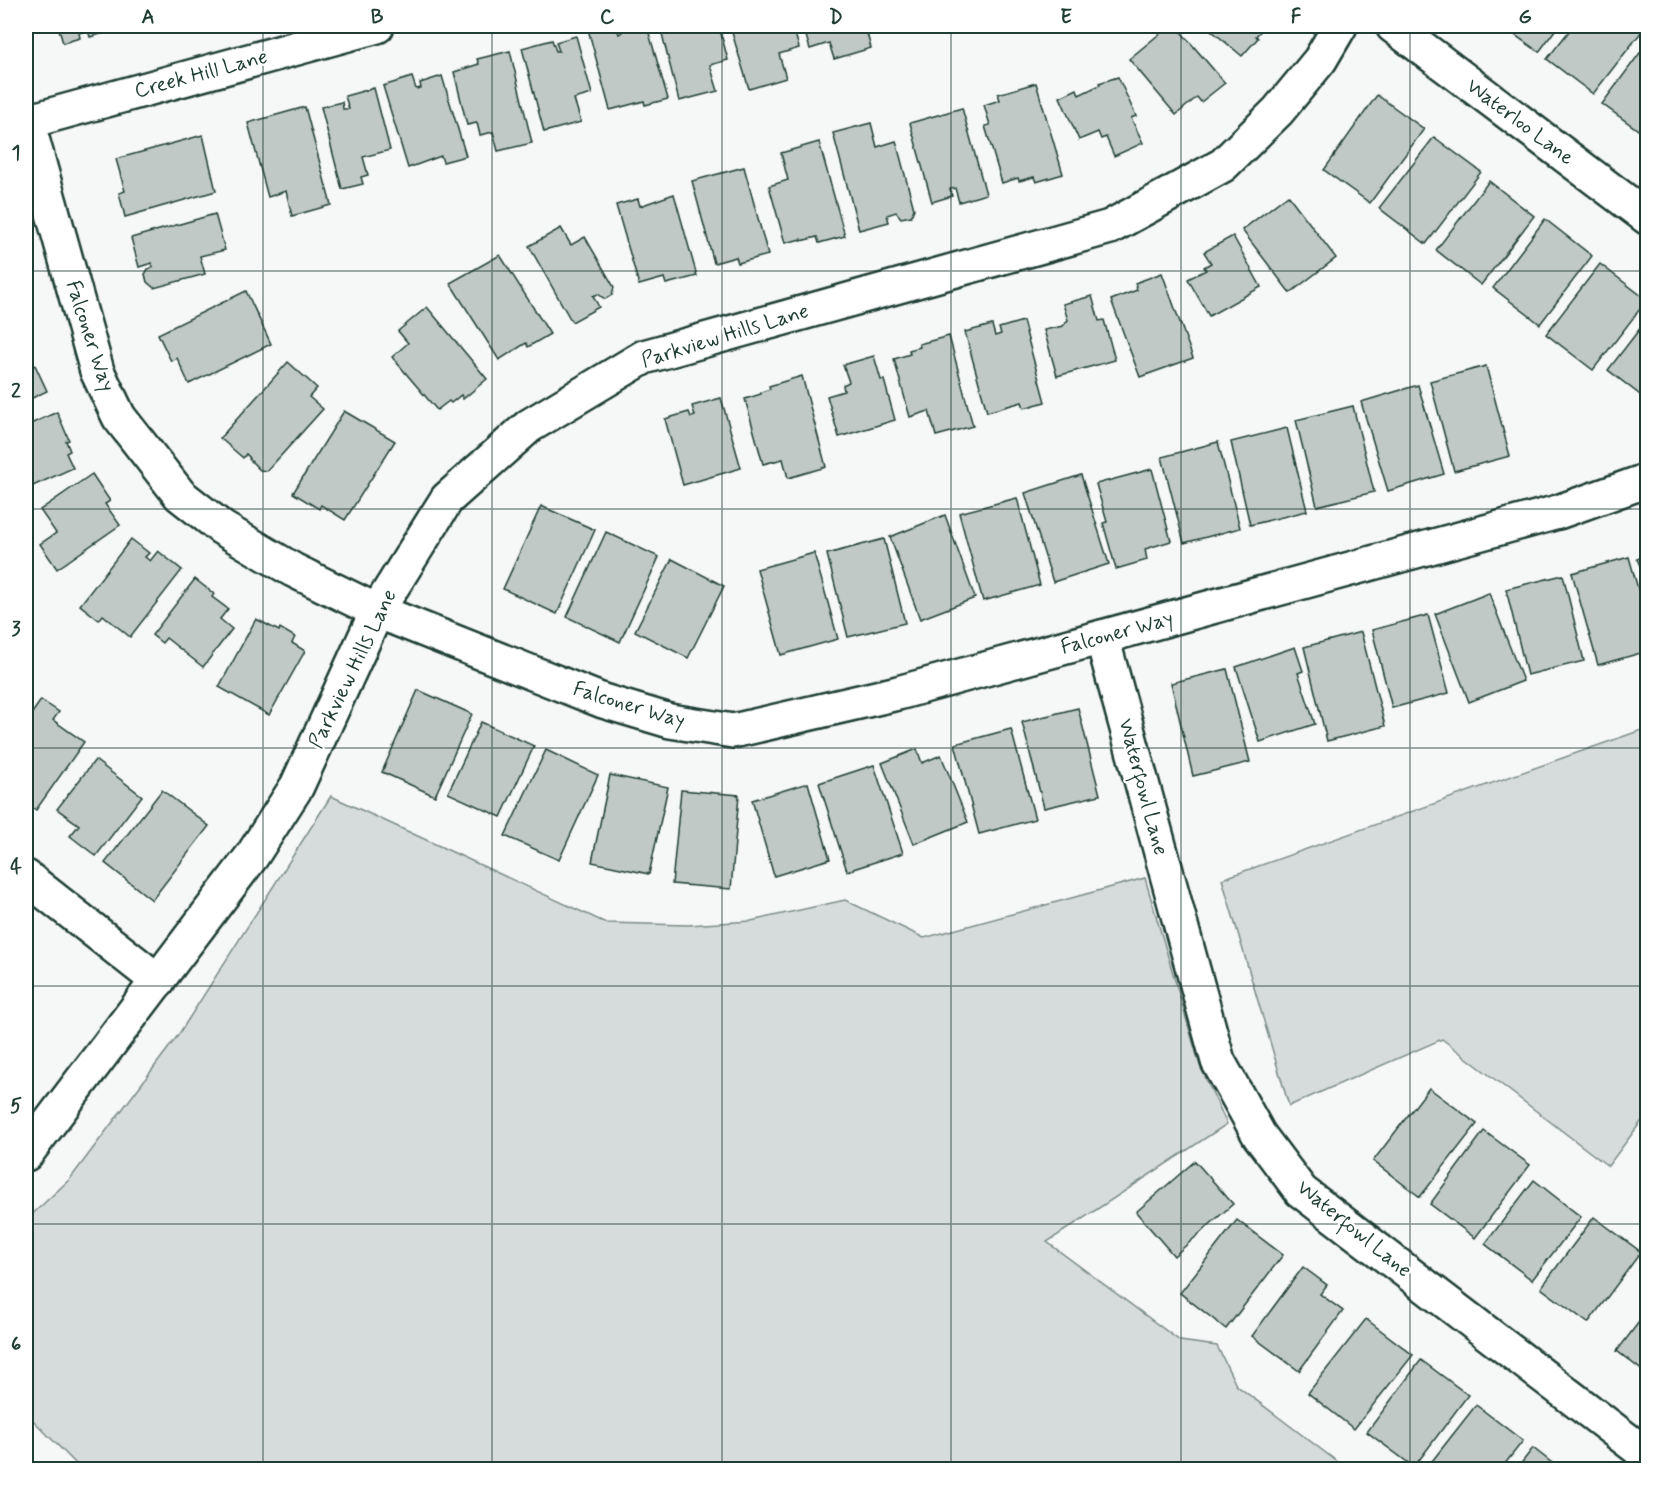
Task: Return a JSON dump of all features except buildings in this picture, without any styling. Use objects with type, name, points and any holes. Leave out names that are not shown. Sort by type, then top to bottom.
[{"type":"street","name":"Creek Hill Lane","points":[[26,121],[376,26]]},
{"type":"street","name":"Parkview Hills Lane","points":[[26,1154],[252,856],[297,786],[378,611],[447,499],[529,426],[644,357],[1110,227],[1223,165],[1278,111],[1320,60],[1340,26]]},
{"type":"street","name":"Waterloo Lane","points":[[1393,26],[1647,218]]},
{"type":"street","name":"Falconer Way","points":[[26,121],[97,371],[119,417],[180,495],[222,528],[293,570],[378,611],[603,701],[670,721],[733,731],[898,693],[1558,512],[1647,480]]},
{"type":"street","name":"Waterfowl Lane","points":[[1102,637],[1218,1061],[1259,1135],[1301,1191],[1647,1456]]},
{"type":"street","points":[[26,877],[158,981]]},
{"type":"shaded area","points":[[1647,728],[1647,1114],[1608,1166],[1442,1039],[1289,1106],[1222,879]]},
{"type":"shaded area","points":[[331,796],[606,923],[688,925],[751,921],[845,900],[924,938],[1145,878],[1200,1066],[1227,1124],[1047,1242],[1180,1341],[1217,1346],[1236,1385],[1347,1469],[81,1469],[26,1413],[26,1220],[70,1179],[179,1034]]}]
